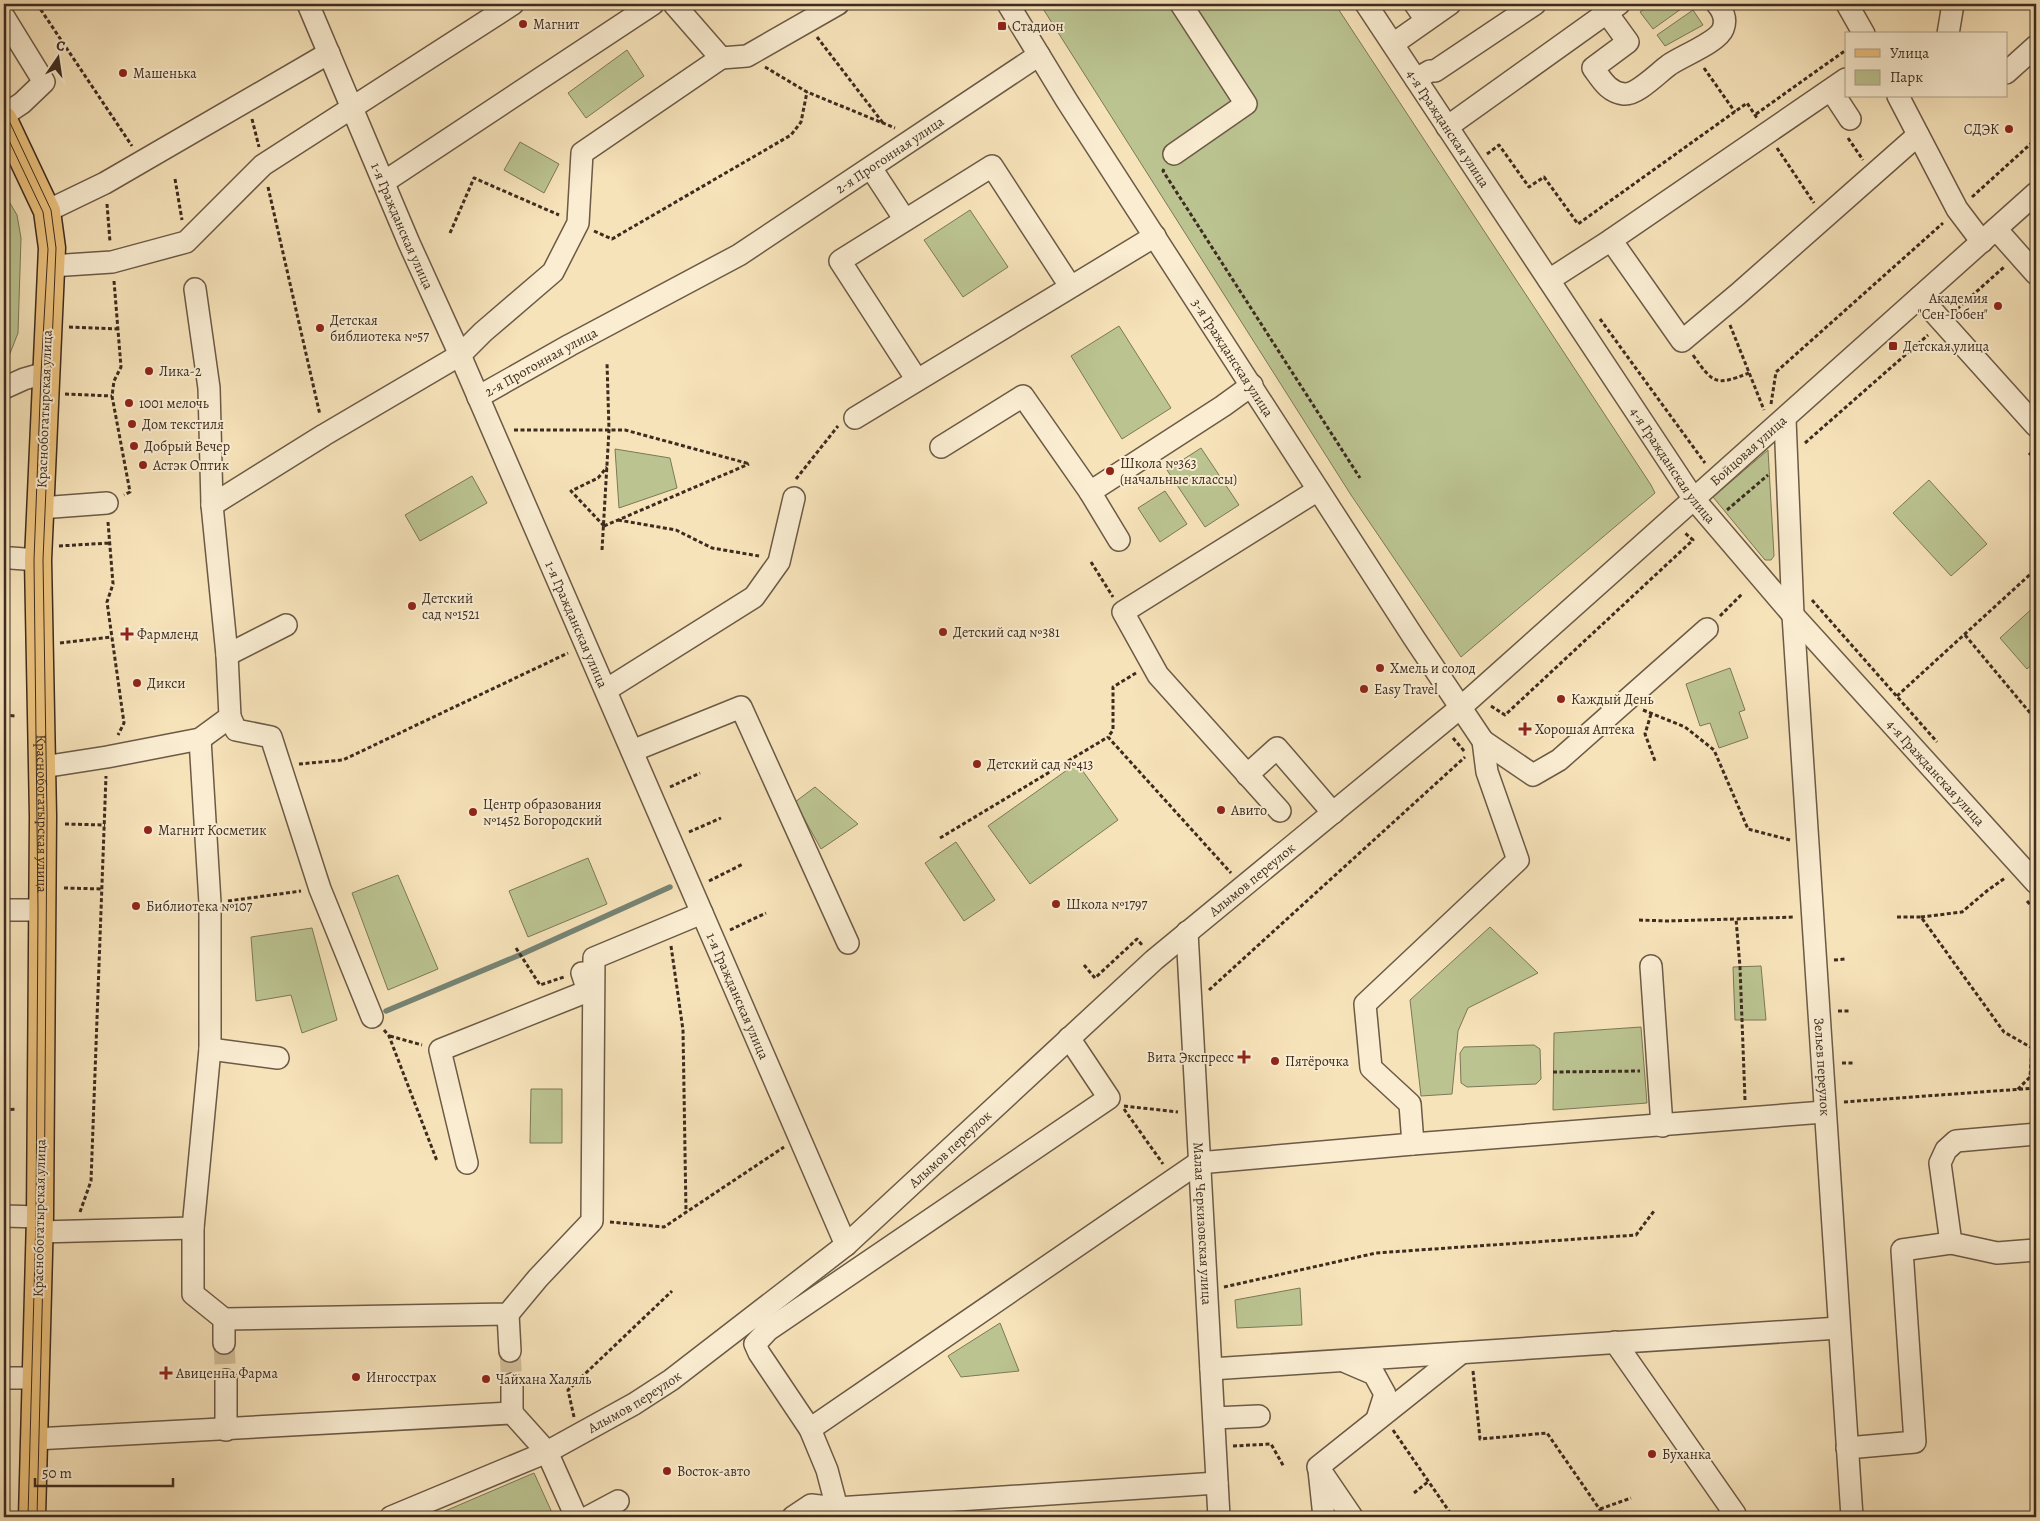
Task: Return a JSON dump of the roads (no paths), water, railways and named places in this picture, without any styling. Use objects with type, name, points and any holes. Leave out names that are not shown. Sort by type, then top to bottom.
[{"type":"main road","name":"Краснобогатырская улица","points":[[4,120],[47,211],[52,248],[40,508],[48,553],[42,767],[40,1225],[32,1517]]},
{"type":"street","name":"1-я Гражданская улица","points":[[308,4],[846,1245]]},
{"type":"street","points":[[51,266],[112,262],[186,242],[263,165],[513,4]]},
{"type":"street","points":[[384,182],[653,4]]},
{"type":"street","points":[[674,4],[721,58]]},
{"type":"street","points":[[212,505],[324,435],[460,355],[483,332],[553,272],[578,223],[582,153],[721,58],[747,56],[838,4]]},
{"type":"street","name":"3-я Гражданская улица","points":[[1008,4],[1318,490],[1483,741]]},
{"type":"street","points":[[1174,154],[1246,104],[1181,4]]},
{"type":"street","name":"4-я Гражданская улица","points":[[1366,4],[1694,498],[1793,615],[2029,861],[2036,883]]},
{"type":"street","points":[[1393,44],[1421,12],[1450,4]]},
{"type":"street","points":[[1416,79],[1430,71],[1435,72],[1535,4]]},
{"type":"street","points":[[1447,127],[1613,8],[1628,42],[1593,68],[1608,88],[1627,94],[1636,91],[1669,65],[1717,37],[1723,30],[1725,20],[1723,12],[1717,4]]},
{"type":"street","points":[[1847,4],[1863,32]]},
{"type":"street","points":[[1948,32],[1953,4]]},
{"type":"street","points":[[4,17],[44,82],[22,104],[4,115]]},
{"type":"street","points":[[2008,71],[2036,46]]},
{"type":"street","points":[[47,211],[106,183],[329,53]]},
{"type":"street","name":"2-я Прогонная улица","points":[[478,397],[739,254],[1039,55]]},
{"type":"street","points":[[1549,280],[1611,240],[1838,84],[1850,119]]},
{"type":"street","points":[[1899,98],[1958,209],[1989,235],[2018,254],[2036,274]]},
{"type":"street","points":[[1611,240],[1682,341],[1918,135]]},
{"type":"street","points":[[917,380],[840,261],[992,166],[1070,286]]},
{"type":"street","points":[[871,168],[905,220]]},
{"type":"street","name":"Бойцовая улица","points":[[1460,708],[1694,498],[1778,411],[1920,296],[2036,193]]},
{"type":"street","points":[[846,422],[1155,236]]},
{"type":"street","points":[[195,289],[209,388],[212,505],[227,654],[230,717],[236,730],[271,737],[320,888],[372,1017]]},
{"type":"street","points":[[1920,296],[2036,426]]},
{"type":"street","points":[[4,388],[24,379],[45,373]]},
{"type":"street","points":[[1090,492],[1223,406],[1252,384]]},
{"type":"street","points":[[940,447],[1023,396],[1090,492],[1120,540]]},
{"type":"street","name":"Зельев переулок","points":[[1778,411],[1852,1517]]},
{"type":"street","points":[[1280,811],[1158,675],[1123,612],[1318,490]]},
{"type":"street","points":[[606,690],[754,598],[779,562],[794,498]]},
{"type":"street","points":[[40,508],[107,502]]},
{"type":"street","points":[[11,558],[48,553]]},
{"type":"street","points":[[227,654],[286,625]]},
{"type":"street","points":[[1483,741],[1533,775],[1559,760],[1707,629]]},
{"type":"street","points":[[632,751],[741,707],[848,943]]},
{"type":"street","name":"Алымов переулок","points":[[391,1517],[547,1452],[634,1404],[670,1380],[846,1245],[1069,1038],[1187,932],[1460,708]]},
{"type":"street","points":[[42,767],[200,739],[230,717]]},
{"type":"street","points":[[200,739],[210,903],[210,1048],[193,1228],[193,1294],[224,1319],[508,1314]]},
{"type":"street","points":[[1414,1144],[1410,1104],[1371,1068],[1365,1004],[1518,860],[1487,772],[1483,741]]},
{"type":"street","points":[[1247,774],[1277,748],[1333,812]]},
{"type":"street","points":[[4,910],[42,910]]},
{"type":"street","points":[[587,965],[702,913]]},
{"type":"street","name":"Малая Черкизовская улица","points":[[1187,932],[1198,1163],[1220,1517]]},
{"type":"street","points":[[467,1163],[440,1050],[588,991],[587,965]]},
{"type":"street","points":[[510,1352],[508,1314],[538,1278],[592,1221],[587,965]]},
{"type":"street","points":[[1651,966],[1662,1126]]},
{"type":"street","points":[[837,1508],[827,1470],[810,1429],[759,1353],[755,1344],[768,1330],[1109,1098],[1069,1038]]},
{"type":"street","points":[[210,1048],[278,1058]]},
{"type":"street","points":[[810,1429],[1198,1163],[1414,1144],[1662,1126],[1824,1108]]},
{"type":"street","points":[[1951,1243],[1940,1163],[1946,1150],[1956,1142],[2036,1134]]},
{"type":"street","points":[[4,1216],[75,1232],[193,1228]]},
{"type":"street","points":[[1847,1448],[1915,1442],[1902,1250],[1951,1243],[1997,1252],[2036,1250]]},
{"type":"street","points":[[224,1319],[224,1343]]},
{"type":"street","points":[[1210,1369],[1839,1328]]},
{"type":"street","points":[[1615,1342],[1735,1514],[1731,1517]]},
{"type":"street","points":[[1318,1467],[1384,1422],[1466,1352]]},
{"type":"street","points":[[1341,1360],[1374,1374],[1385,1394],[1384,1422]]},
{"type":"street","points":[[4,1378],[37,1378]]},
{"type":"street","points":[[226,1380],[226,1430]]},
{"type":"street","points":[[512,1384],[512,1413],[547,1452],[576,1517]]},
{"type":"street","points":[[35,1439],[512,1413]]},
{"type":"street","points":[[1214,1418],[1260,1416]]},
{"type":"street","points":[[1318,1467],[1324,1517]]},
{"type":"street","points":[[1318,1467],[1352,1517]]},
{"type":"street","points":[[793,1517],[811,1505],[837,1508],[1217,1483]]},
{"type":"street","points":[[588,1517],[618,1501]]},
{"type":"waterway","points":[[386,1011],[522,954],[670,887]]},
{"type":"tunnel","points":[[224,1343],[226,1380]]},
{"type":"tunnel","points":[[510,1351],[512,1384]]},
{"type":"tram line","points":[[4,110],[51,210],[56,248],[43,560],[47,816],[44,1233],[37,1517]]},
{"type":"tram line","points":[[4,130],[43,212],[48,249],[34,560],[38,910],[36,1217],[28,1517]]},
{"type":"place","name":"Магнит","points":[[523,24]]},
{"type":"place","name":"Стадион","points":[[1002,26]]},
{"type":"place","name":"Машенька","points":[[123,73]]},
{"type":"place","name":"СДЭК","points":[[2009,129]]},
{"type":"place","name":"Академия \"Сен-Гобен\"","points":[[1998,306]]},
{"type":"place","name":"Детская библиотека №57","points":[[320,328]]},
{"type":"place","name":"Детская улица","points":[[1893,346]]},
{"type":"place","name":"Лика-2","points":[[149,371]]},
{"type":"place","name":"1001 мелочь","points":[[129,403]]},
{"type":"place","name":"Дом текстиля","points":[[132,424]]},
{"type":"place","name":"Добрый Вечер","points":[[134,446]]},
{"type":"place","name":"Астэк Оптик","points":[[143,465]]},
{"type":"place","name":"Школа №363 (начальные классы)","points":[[1110,471]]},
{"type":"place","name":"Детский сад №1521","points":[[412,606]]},
{"type":"place","name":"Детский сад №381","points":[[943,632]]},
{"type":"place","name":"Фармленд","points":[[127,634]]},
{"type":"place","name":"Хмель и солод","points":[[1380,668]]},
{"type":"place","name":"Дикси","points":[[137,683]]},
{"type":"place","name":"Easy Travel","points":[[1364,689]]},
{"type":"place","name":"Каждый День","points":[[1561,699]]},
{"type":"place","name":"Хорошая Аптека","points":[[1525,729]]},
{"type":"place","name":"Детский сад №413","points":[[977,764]]},
{"type":"place","name":"Авито","points":[[1221,810]]},
{"type":"place","name":"Центр образования №1452 Богородский","points":[[473,812]]},
{"type":"place","name":"Магнит Косметик","points":[[148,830]]},
{"type":"place","name":"Школа №1797","points":[[1056,904]]},
{"type":"place","name":"Библиотека №107","points":[[136,906]]},
{"type":"place","name":"Вита Экспресс","points":[[1244,1057]]},
{"type":"place","name":"Пятёрочка","points":[[1275,1061]]},
{"type":"place","name":"Авиценна Фарма","points":[[166,1373]]},
{"type":"place","name":"Ингосстрах","points":[[356,1377]]},
{"type":"place","name":"Чайхана Халяль","points":[[486,1379]]},
{"type":"place","name":"Буханка","points":[[1652,1454]]},
{"type":"place","name":"Восток-авто","points":[[667,1471]]}]
